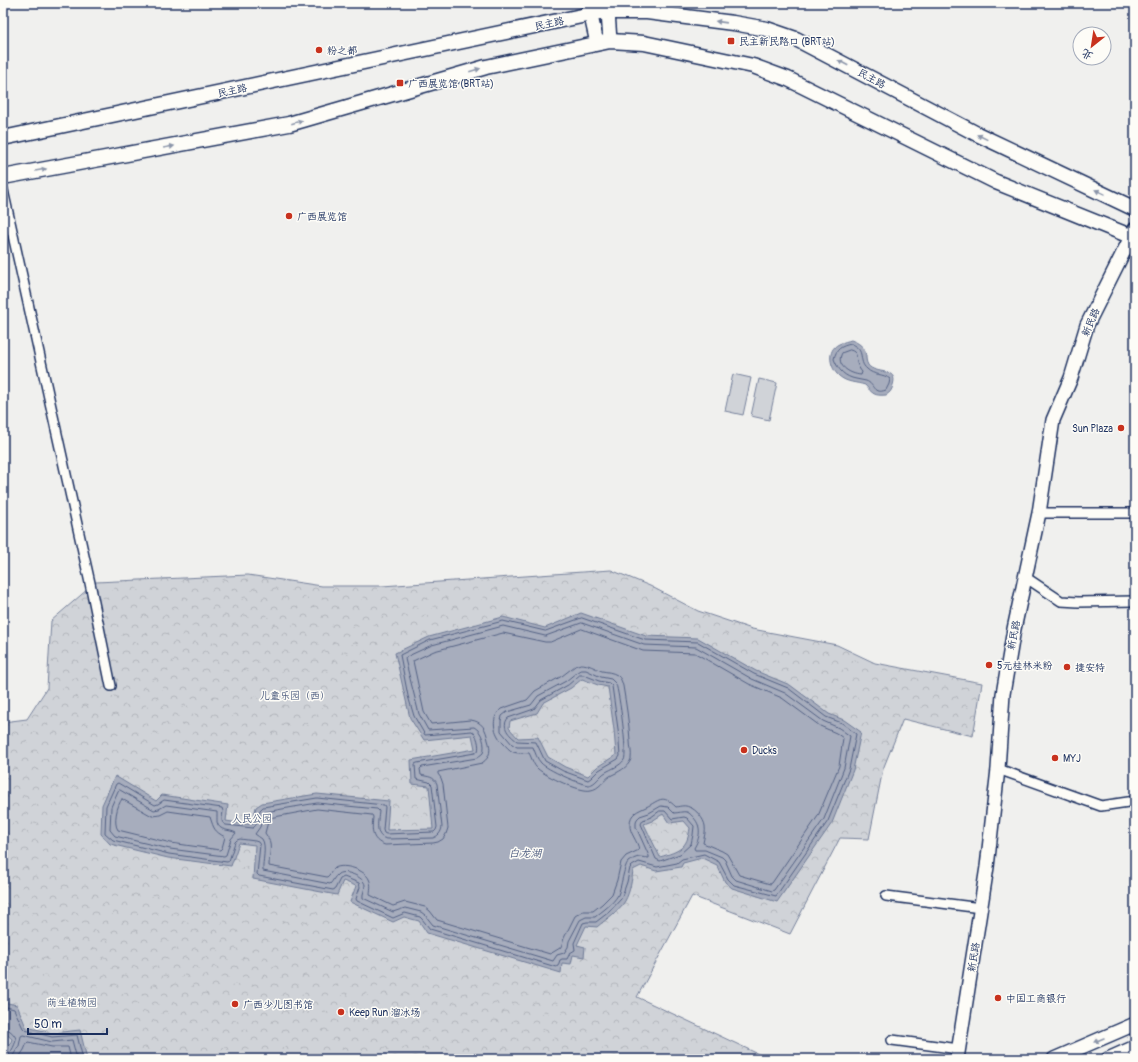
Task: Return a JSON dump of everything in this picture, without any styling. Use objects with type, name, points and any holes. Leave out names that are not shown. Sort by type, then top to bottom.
[{"type":"main road","name":"民主路","points":[[3,138],[590,8],[607,7],[733,23],[767,29],[796,39],[977,134],[1135,209]]},
{"type":"main road","points":[[603,42],[607,7]]},
{"type":"main road","points":[[590,8],[603,42]]},
{"type":"main road","points":[[3,177],[289,124],[486,67],[603,42],[644,43],[753,66],[788,78],[996,182],[1134,235]]},
{"type":"main road","name":"新民路","points":[[960,1056],[987,867],[998,769],[1003,694],[1014,629],[1039,513],[1052,420],[1071,378],[1087,325],[1134,235]]},
{"type":"main road","points":[[1054,1059],[1135,1024]]},
{"type":"main road","points":[[1108,1059],[1135,1047]]},
{"type":"street","points":[[3,190],[90,583],[111,686]]},
{"type":"street","points":[[1039,513],[1135,512]]},
{"type":"street","points":[[1025,577],[1062,601],[1135,601]]},
{"type":"street","points":[[998,769],[1101,806],[1135,801]]},
{"type":"street","points":[[886,896],[981,908]]},
{"type":"street","points":[[892,1040],[960,1056]]},
{"type":"green space","points":[[733,374],[751,378],[743,415],[725,411]]},
{"type":"green space","points":[[759,379],[777,383],[769,420],[751,416]]},
{"type":"green space","name":"人民公园","points":[[611,570],[650,586],[698,611],[752,629],[837,645],[875,663],[982,683],[973,736],[903,719],[883,769],[869,839],[840,838],[790,934],[692,896],[637,997],[769,1059],[3,1059],[3,722],[27,719],[47,688],[51,621],[96,582],[248,575],[322,586],[382,586]]},
{"type":"water","points":[[851,340],[862,347],[866,355],[867,364],[871,368],[890,373],[893,376],[893,387],[886,395],[874,394],[865,385],[845,380],[836,373],[831,359],[832,350],[839,344]]},
{"type":"water","name":"白龙湖","points":[[581,613],[646,636],[698,638],[756,671],[790,685],[829,714],[844,720],[861,732],[853,770],[832,823],[777,902],[732,888],[725,882],[717,865],[702,858],[683,863],[681,867],[656,871],[641,866],[633,870],[628,894],[620,908],[597,927],[586,926],[577,945],[585,947],[584,957],[573,955],[571,964],[562,963],[561,973],[427,933],[419,921],[404,917],[393,922],[350,902],[356,886],[343,881],[337,895],[253,879],[255,845],[239,843],[231,866],[168,858],[110,844],[101,834],[102,805],[115,776],[156,801],[162,795],[228,805],[226,821],[252,825],[256,807],[262,803],[317,794],[389,801],[387,830],[433,829],[429,786],[412,784],[411,760],[475,749],[472,735],[424,740],[410,718],[395,653],[429,637],[503,617],[545,628]],"holes":[[[582,679],[608,687],[616,755],[597,767],[588,776],[565,767],[548,757],[538,737],[518,738],[509,728],[510,721],[537,713],[543,703],[571,688]],[[663,814],[669,823],[684,821],[690,828],[687,841],[681,848],[660,857],[644,824]]]},
{"type":"water","points":[[3,1002],[17,1005],[26,1027],[53,1033],[80,1030],[87,1059],[3,1059],[4,1053],[12,1039],[3,1031]]},
{"type":"place","name":"民主新民路口 (BRT站)","points":[[731,41]]},
{"type":"place","name":"粉之都","points":[[319,50]]},
{"type":"place","name":"广西展览馆 (BRT站)","points":[[400,83]]},
{"type":"place","name":"广西展览馆","points":[[289,216]]},
{"type":"place","name":"Sun Plaza","points":[[1121,428]]},
{"type":"place","name":"5元桂林米粉","points":[[989,665]]},
{"type":"place","name":"捷安特","points":[[1067,667]]},
{"type":"place","name":"Ducks","points":[[744,750]]},
{"type":"place","name":"MYJ","points":[[1055,758]]},
{"type":"place","name":"中国工商银行","points":[[998,998]]},
{"type":"place","name":"广西少儿图书馆","points":[[235,1004]]},
{"type":"place","name":"Keep Run 溜冰场","points":[[341,1012]]},
{"type":"park label","name":"儿童乐园（西）","points":[[295,695]]},
{"type":"park label","name":"荫生植物园","points":[[72,1002]]}]
